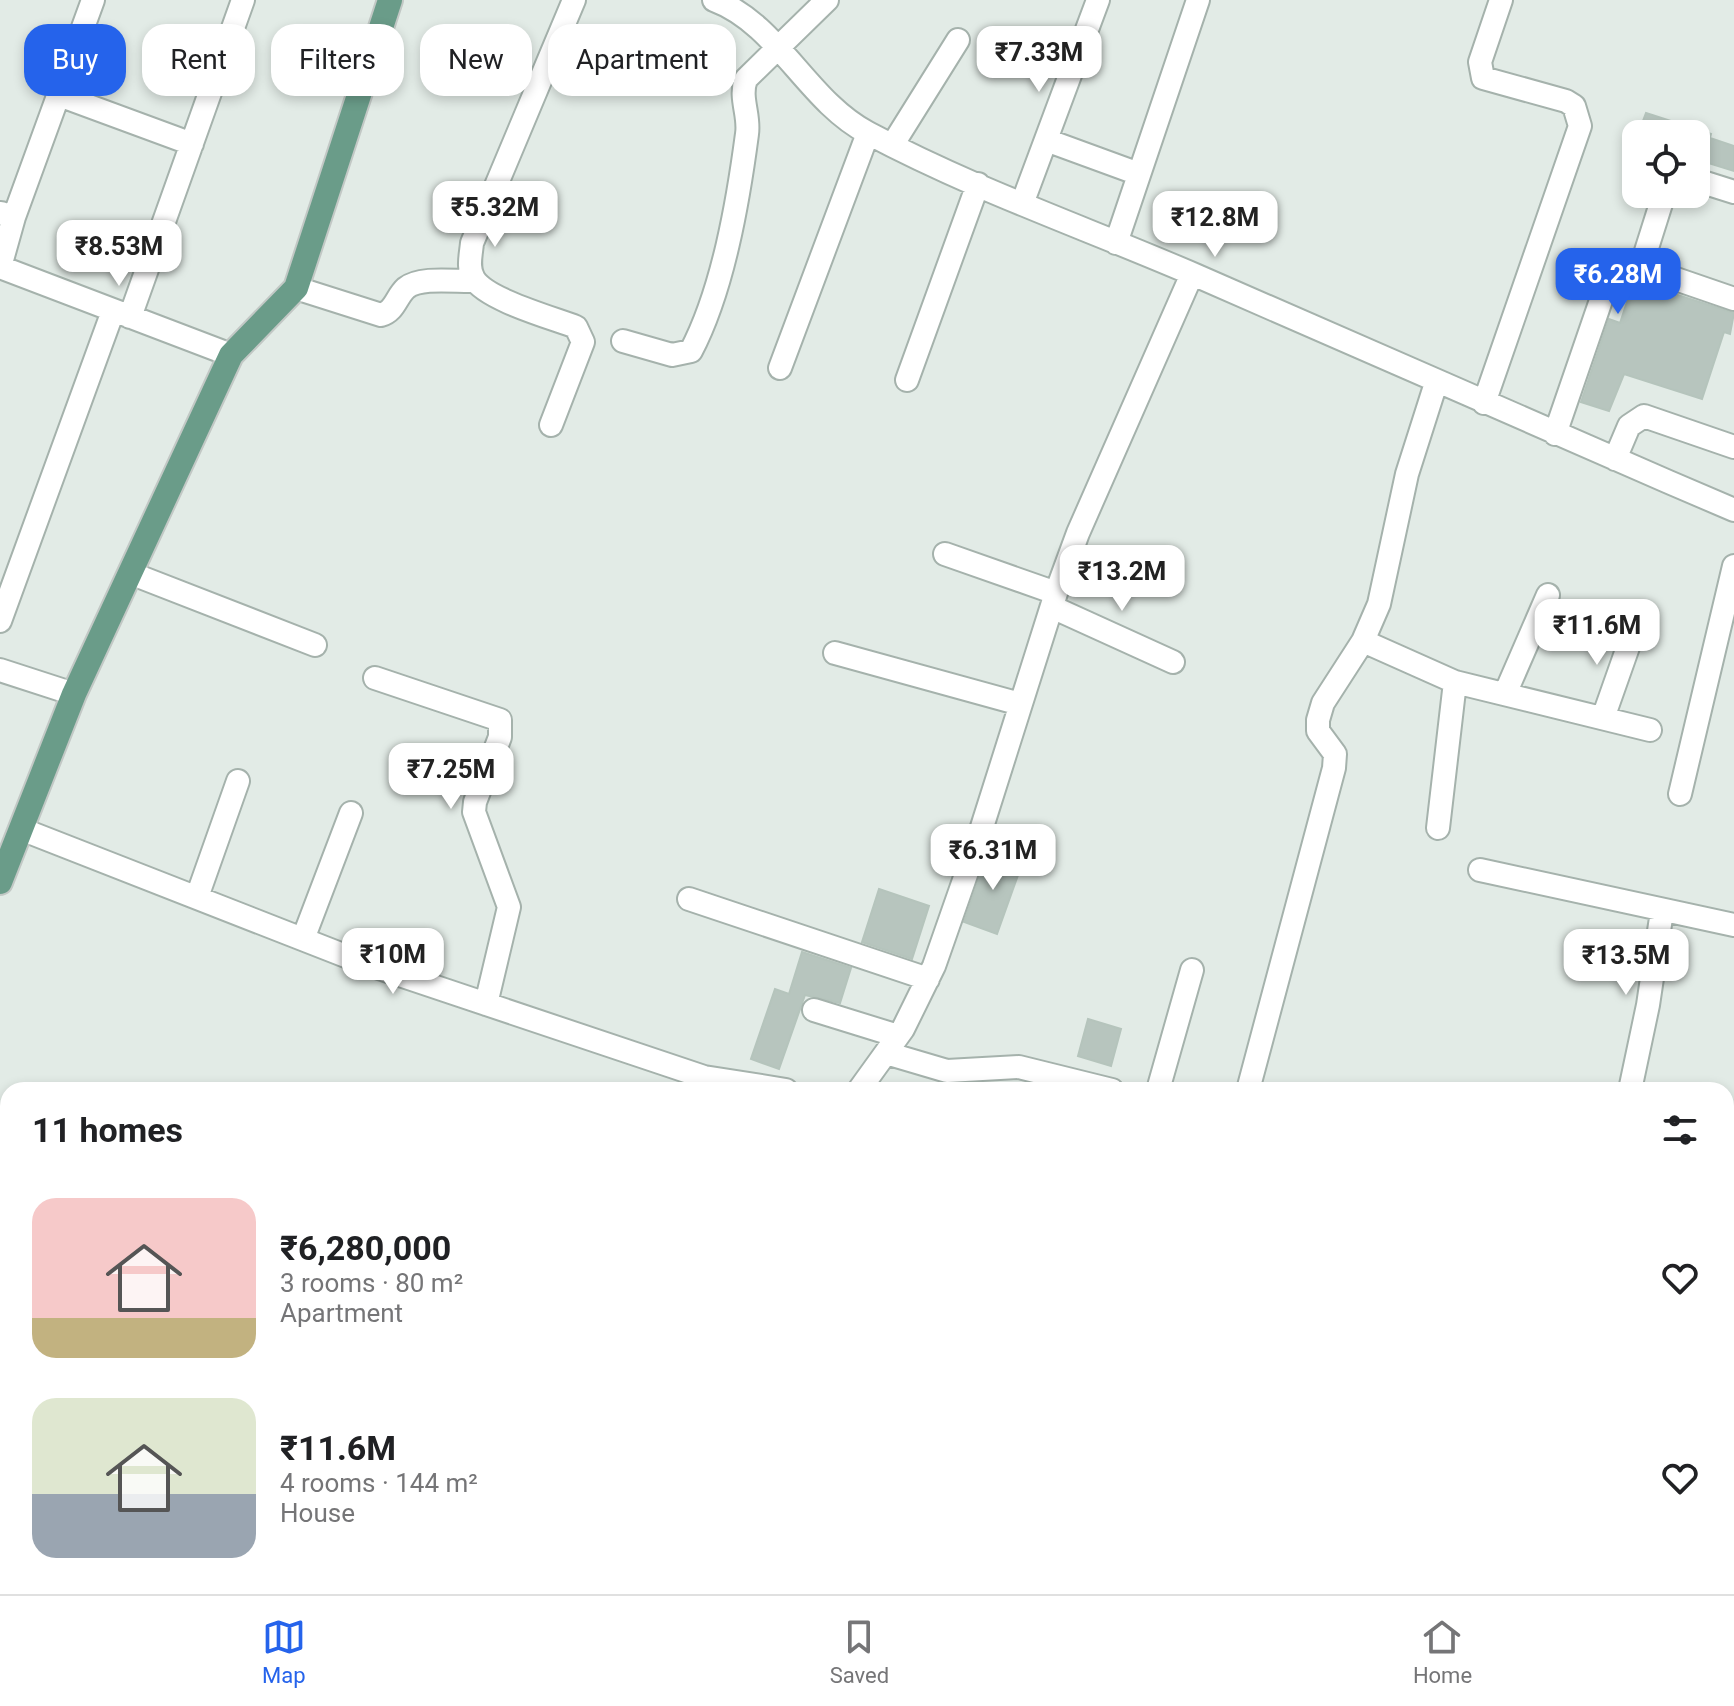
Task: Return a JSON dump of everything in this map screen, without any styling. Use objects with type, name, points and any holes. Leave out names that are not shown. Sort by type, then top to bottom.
[{"type":"main road","points":[[0,882],[74,694],[231,355],[296,288],[390,0]]},
{"type":"street","points":[[84,24],[93,0]]},
{"type":"street","points":[[0,621],[192,144],[243,0]]},
{"type":"street","points":[[551,425],[583,342],[582,333],[576,327],[494,295],[475,281],[469,265],[472,243],[574,0]]},
{"type":"street","points":[[714,0],[732,7],[751,22],[833,112],[868,133],[1022,204],[1192,274],[1436,383],[1734,510]]},
{"type":"street","points":[[623,341],[672,355],[691,351],[732,218],[748,130],[743,87],[746,79],[827,0]]},
{"type":"street","points":[[1022,204],[1098,0]]},
{"type":"street","points":[[1116,243],[1198,0]]},
{"type":"street","points":[[1484,403],[1580,126],[1574,106],[1566,101],[1483,78],[1480,62],[1501,0]]},
{"type":"street","points":[[893,144],[958,40]]},
{"type":"street","points":[[59,96],[7,215],[0,267],[231,355]]},
{"type":"street","points":[[62,96],[192,144]]},
{"type":"street","points":[[780,368],[868,133]]},
{"type":"street","points":[[1046,140],[1139,174]]},
{"type":"street","points":[[907,380],[978,184]]},
{"type":"street","points":[[1710,184],[1734,192]]},
{"type":"street","points":[[1641,267],[1660,208]]},
{"type":"street","points":[[1555,434],[1610,274],[1626,267],[1641,267],[1734,299]]},
{"type":"street","points":[[865,1082],[892,1044],[928,979],[976,846],[1078,533],[1192,274]]},
{"type":"street","points":[[296,288],[381,315],[390,312],[408,286],[475,281]]},
{"type":"street","points":[[1250,1082],[1334,768],[1335,754],[1318,731],[1318,720],[1323,703],[1363,641],[1386,581],[1401,497],[1436,383]]},
{"type":"street","points":[[1615,459],[1629,426],[1644,416],[1734,447]]},
{"type":"street","points":[[945,554],[1054,600],[1173,662]]},
{"type":"street","points":[[1680,794],[1734,566]]},
{"type":"street","points":[[130,573],[315,645]]},
{"type":"street","points":[[1505,694],[1548,595]]},
{"type":"street","points":[[1603,718],[1634,630]]},
{"type":"street","points":[[1363,641],[1455,682],[1650,730]]},
{"type":"street","points":[[835,653],[1020,704]]},
{"type":"street","points":[[0,670],[74,694]]},
{"type":"street","points":[[375,678],[500,720],[500,737],[474,812],[509,907],[486,1004]]},
{"type":"street","points":[[1438,828],[1455,682]]},
{"type":"street","points":[[197,897],[238,781]]},
{"type":"street","points":[[303,939],[351,813]]},
{"type":"street","points":[[21,829],[303,939],[699,1082]]},
{"type":"street","points":[[1480,870],[1734,925]]},
{"type":"street","points":[[689,899],[928,979]]},
{"type":"street","points":[[1632,1082],[1648,1005],[1662,911]]},
{"type":"street","points":[[1160,1082],[1192,970]]},
{"type":"street","points":[[814,1010],[947,1071],[1019,1067],[1080,1082]]},
{"type":"building","points":[[1646,113],[1668,120],[1643,120]]},
{"type":"building","points":[[1710,138],[1734,146],[1734,171],[1710,164]]},
{"type":"building","points":[[1634,281],[1734,313],[1730,334],[1724,332],[1702,399],[1624,374],[1609,411],[1581,402],[1609,319],[1620,323]]},
{"type":"building","points":[[989,850],[1023,861],[997,934],[964,922]]},
{"type":"building","points":[[879,889],[929,906],[912,959],[862,942]]},
{"type":"building","points":[[802,952],[851,968],[840,1003],[805,995],[779,1069],[751,1059],[775,989],[789,994]]},
{"type":"building","points":[[1088,1019],[1121,1029],[1111,1066],[1078,1056]]}]
